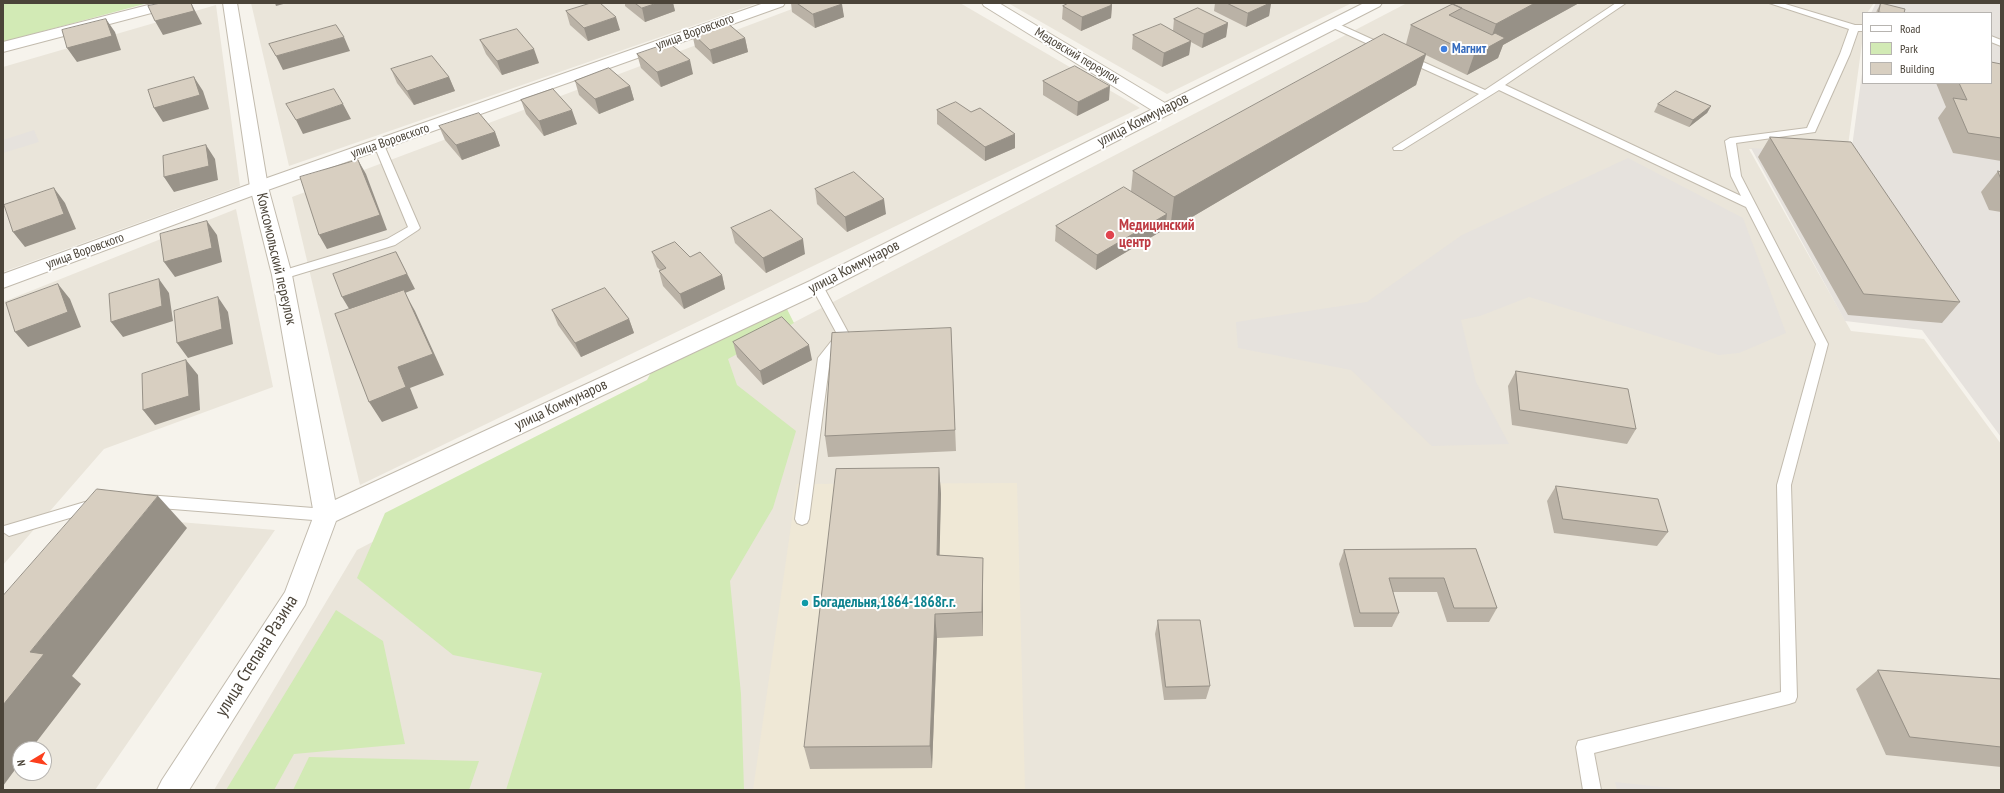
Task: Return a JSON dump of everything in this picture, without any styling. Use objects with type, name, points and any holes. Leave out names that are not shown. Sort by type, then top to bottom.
[{"type":"street","points":[[3,47],[173,3]]},
{"type":"street","name":"Комсомольский переулок","points":[[230,3],[260,186],[282,275],[326,515]]},
{"type":"street","name":"улица Воровского","points":[[3,281],[260,186],[778,3]]},
{"type":"street","name":"Медовский переулок","points":[[990,3],[1164,110]]},
{"type":"street","name":"улица Коммунаров","points":[[326,515],[817,286],[1375,3]]},
{"type":"street","name":"улица Степана Разина","points":[[172,790],[296,597],[326,515]]},
{"type":"lane","points":[[1398,148],[1499,86],[1622,3]]},
{"type":"lane","points":[[1592,790],[1584,747],[1789,697],[1784,485],[1822,344],[1736,176],[1730,141],[1811,130],[1845,54],[1859,28],[1773,3]]},
{"type":"lane","points":[[1332,24],[1486,94]]},
{"type":"lane","points":[[1499,86],[1751,205]]},
{"type":"lane","points":[[282,275],[391,242],[414,228],[379,145]]},
{"type":"lane","points":[[802,519],[824,358],[843,334],[817,286]]},
{"type":"lane","points":[[134,500],[326,515]]},
{"type":"lane","points":[[8,530],[111,501]]},
{"type":"shaded area","points":[[251,3],[758,3],[289,166]]},
{"type":"shaded area","points":[[808,3],[960,3],[1140,108],[360,485],[292,197]]},
{"type":"shaded area","points":[[1008,3],[1352,3],[1167,94]]},
{"type":"shaded area","points":[[1407,3],[1874,3],[1868,12],[1862,12],[1862,43],[1847,153],[1749,149],[1851,331],[1924,339],[2001,444],[2001,790],[214,790],[357,550]]},
{"type":"shaded area","points":[[1876,3],[2001,3],[2001,437],[1922,330],[1845,321],[1751,148],[1851,154],[1862,73],[1862,84],[1992,84],[1992,12],[1872,12]]},
{"type":"shaded area","points":[[216,5],[240,186],[3,272],[3,67]]},
{"type":"shaded area","points":[[34,130],[39,142],[3,153],[3,140]]},
{"type":"shaded area","points":[[1628,158],[1743,218],[1786,333],[1739,353],[1719,355],[1529,297],[1480,316],[1461,320],[1476,382],[1509,444],[1432,446],[1351,370],[1238,348],[1236,322],[1367,302],[1462,235]]},
{"type":"shaded area","points":[[236,209],[273,387],[104,449],[3,565],[3,302]]},
{"type":"shaded area","points":[[1017,483],[1025,790],[753,790],[797,484]]},
{"type":"shaded area","points":[[83,514],[275,530],[95,790],[3,790],[3,610]]},
{"type":"shaded area","points":[[1615,782],[1689,790],[1617,790]]},
{"type":"green space","points":[[3,3],[148,3],[3,42]]},
{"type":"green space","points":[[760,307],[787,309],[794,323],[728,359],[737,385],[796,431],[773,508],[730,581],[741,694],[744,790],[506,790],[542,673],[453,655],[357,578],[385,513],[647,380],[660,355]]},
{"type":"green space","points":[[336,610],[383,641],[405,744],[294,754],[274,790],[226,790]]},
{"type":"green space","points":[[309,757],[479,761],[469,790],[293,790]]},
{"type":"building","points":[[161,3],[191,3],[194,11],[155,21],[148,6]]},
{"type":"building","points":[[591,3],[600,3],[616,17],[584,28],[566,11]]},
{"type":"building","points":[[635,3],[657,3],[642,8]]},
{"type":"building","points":[[797,3],[841,3],[842,4],[813,14]]},
{"type":"building","points":[[1069,3],[1109,3],[1112,5],[1082,17],[1063,6]]},
{"type":"building","points":[[1227,3],[1270,3],[1248,13]]},
{"type":"building","points":[[1535,3],[1496,24],[1452,4]]},
{"type":"building","points":[[1881,3],[1905,9],[1904,12],[1879,12]]},
{"type":"building","points":[[1453,4],[1462,8],[1449,15],[1492,35],[1495,33],[1505,38],[1474,55],[1411,25]]},
{"type":"building","points":[[1198,8],[1228,23],[1204,34],[1174,19]]},
{"type":"building","points":[[106,19],[112,36],[67,48],[62,30]]},
{"type":"building","points":[[726,22],[745,38],[710,50],[692,33]]},
{"type":"building","points":[[1161,24],[1191,41],[1164,53],[1133,35]]},
{"type":"building","points":[[336,25],[344,37],[276,56],[269,44]]},
{"type":"building","points":[[517,29],[534,49],[497,61],[480,40]]},
{"type":"building","points":[[1384,34],[1426,54],[1174,197],[1133,171]]},
{"type":"building","points":[[669,43],[690,60],[657,72],[637,54]]},
{"type":"building","points":[[432,56],[449,77],[407,91],[391,69]]},
{"type":"building","points":[[1992,62],[2001,64],[2001,138],[1968,133],[1953,98],[1967,100],[1959,84],[1992,84]]},
{"type":"building","points":[[1075,66],[1110,86],[1078,102],[1043,81]]},
{"type":"building","points":[[609,68],[630,86],[595,99],[575,81]]},
{"type":"building","points":[[194,77],[200,95],[154,108],[148,90]]},
{"type":"building","points":[[334,89],[343,104],[296,120],[286,104]]},
{"type":"building","points":[[553,89],[572,110],[539,121],[521,100]]},
{"type":"building","points":[[1676,91],[1711,106],[1693,120],[1658,104]]},
{"type":"building","points":[[956,102],[971,112],[980,108],[1015,134],[985,147],[937,110]]},
{"type":"building","points":[[479,113],[495,132],[456,145],[439,126]]},
{"type":"building","points":[[1770,137],[1851,142],[1960,302],[1864,294]]},
{"type":"building","points":[[206,145],[209,166],[164,177],[163,156]]},
{"type":"building","points":[[358,160],[380,215],[319,235],[300,177]]},
{"type":"building","points":[[1998,171],[2001,172],[2001,179]]},
{"type":"building","points":[[854,172],[884,199],[845,217],[815,189]]},
{"type":"building","points":[[1124,187],[1167,214],[1097,255],[1056,226]]},
{"type":"building","points":[[54,188],[64,214],[13,232],[4,205]]},
{"type":"building","points":[[771,210],[803,239],[763,258],[731,228]]},
{"type":"building","points":[[207,221],[212,248],[164,262],[160,234]]},
{"type":"building","points":[[675,242],[690,257],[700,252],[722,275],[680,294],[659,271],[666,268],[652,252]]},
{"type":"building","points":[[396,252],[407,274],[342,297],[333,274]]},
{"type":"building","points":[[159,279],[162,306],[111,322],[109,294]]},
{"type":"building","points":[[58,284],[68,312],[15,332],[6,303]]},
{"type":"building","points":[[605,288],[629,319],[575,343],[552,310]]},
{"type":"building","points":[[404,290],[433,354],[398,367],[406,387],[369,402],[335,314]]},
{"type":"building","points":[[218,297],[222,329],[177,343],[174,311]]},
{"type":"building","points":[[782,317],[809,345],[760,371],[733,342]]},
{"type":"building","points":[[951,328],[955,430],[825,436],[832,333]]},
{"type":"building","points":[[186,360],[189,396],[143,410],[142,374]]},
{"type":"building","points":[[1516,371],[1628,389],[1636,429],[1520,410]]},
{"type":"building","points":[[939,468],[937,555],[983,558],[982,612],[935,614],[930,746],[804,747],[836,469]]},
{"type":"building","points":[[1556,486],[1658,499],[1668,532],[1563,519]]},
{"type":"building","points":[[97,489],[158,496],[30,652],[44,654],[3,705],[3,596]]},
{"type":"building","points":[[1476,549],[1497,608],[1454,608],[1444,578],[1389,578],[1399,613],[1360,613],[1344,550]]},
{"type":"building","points":[[1158,620],[1200,620],[1210,686],[1166,687]]},
{"type":"building","points":[[1878,670],[2001,679],[2001,747],[1910,737]]},
{"type":"place","name":"Магнит","points":[[1444,49]]},
{"type":"place","name":"Медицинский центр","points":[[1110,235]]},
{"type":"place","name":"Богадельня,1864-1868г.г.","points":[[805,603]]}]
